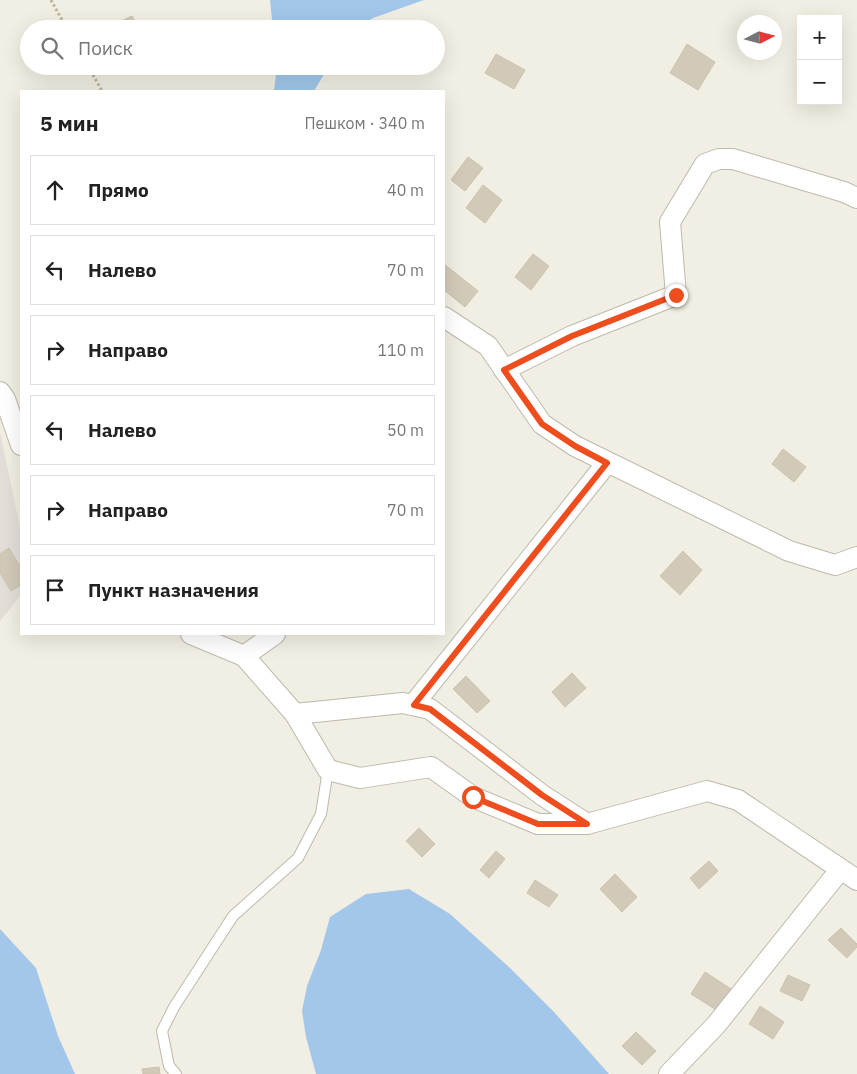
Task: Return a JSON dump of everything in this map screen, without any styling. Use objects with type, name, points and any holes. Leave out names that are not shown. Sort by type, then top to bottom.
[{"type":"street","points":[[504,370],[572,336],[676,295],[670,222],[705,164],[719,158],[733,159],[844,192],[857,198]]},
{"type":"street","points":[[445,318],[488,346],[542,424],[575,446],[789,551],[836,564],[857,556]]},
{"type":"street","points":[[0,392],[5,399],[20,442]]},
{"type":"street","points":[[414,705],[607,463]]},
{"type":"street","points":[[193,635],[244,656],[295,714],[328,770],[360,778],[432,767],[473,797],[538,824],[587,824],[707,791],[738,800],[849,875],[716,1025],[669,1074]]},
{"type":"street","points":[[244,656],[274,635]]},
{"type":"street","points":[[295,714],[403,703],[430,709],[542,795],[587,824]]},
{"type":"lane","points":[[176,1074],[169,1066],[162,1031],[174,1007],[232,916],[298,858],[321,814],[328,770]]},
{"type":"path","points":[[51,0],[62,20]]},
{"type":"path","points":[[93,75],[101,90]]},
{"type":"shaded area","points":[[0,432],[20,527],[20,596],[0,621]]},
{"type":"water","points":[[270,0],[424,0],[370,20],[272,20]]},
{"type":"water","points":[[276,75],[324,75],[315,90],[274,90]]},
{"type":"water","points":[[409,889],[450,914],[510,968],[554,1012],[609,1074],[316,1074],[306,1037],[302,1011],[307,986],[321,950],[330,917],[366,894]]},
{"type":"water","points":[[0,929],[36,968],[58,1036],[75,1074],[0,1074]]},
{"type":"building","points":[[132,16],[134,20],[124,20]]},
{"type":"building","points":[[687,44],[715,62],[698,90],[670,73]]},
{"type":"building","points":[[496,54],[525,70],[514,89],[485,73]]},
{"type":"building","points":[[468,157],[483,168],[465,191],[451,180]]},
{"type":"building","points":[[483,185],[502,200],[485,223],[466,208]]},
{"type":"building","points":[[533,254],[549,266],[531,290],[515,277]]},
{"type":"building","points":[[445,265],[478,291],[465,307],[445,291]]},
{"type":"building","points":[[783,449],[806,467],[794,482],[772,464]]},
{"type":"building","points":[[9,548],[20,566],[20,586],[11,591],[0,573],[0,554]]},
{"type":"building","points":[[683,551],[702,570],[680,595],[660,576]]},
{"type":"building","points":[[572,673],[586,688],[565,707],[552,692]]},
{"type":"building","points":[[466,676],[490,701],[477,713],[453,689]]},
{"type":"building","points":[[419,828],[435,844],[422,857],[406,841]]},
{"type":"building","points":[[496,851],[505,859],[489,878],[480,870]]},
{"type":"building","points":[[709,861],[718,871],[699,889],[690,878]]},
{"type":"building","points":[[615,874],[637,897],[622,912],[600,889]]},
{"type":"building","points":[[535,880],[558,895],[549,907],[527,893]]},
{"type":"building","points":[[841,928],[857,944],[857,947],[847,958],[828,940]]},
{"type":"building","points":[[705,972],[731,989],[718,1011],[691,994]]},
{"type":"building","points":[[788,975],[810,985],[802,1001],[780,991]]},
{"type":"building","points":[[760,1006],[784,1022],[773,1039],[749,1024]]},
{"type":"building","points":[[636,1032],[656,1051],[642,1065],[622,1046]]},
{"type":"building","points":[[159,1067],[160,1074],[143,1074],[142,1069]]},
{"type":"route","points":[[473,797],[538,824],[587,824],[542,795],[430,709],[414,705],[607,463],[575,446],[542,424],[504,370],[572,336],[676,295]]}]
